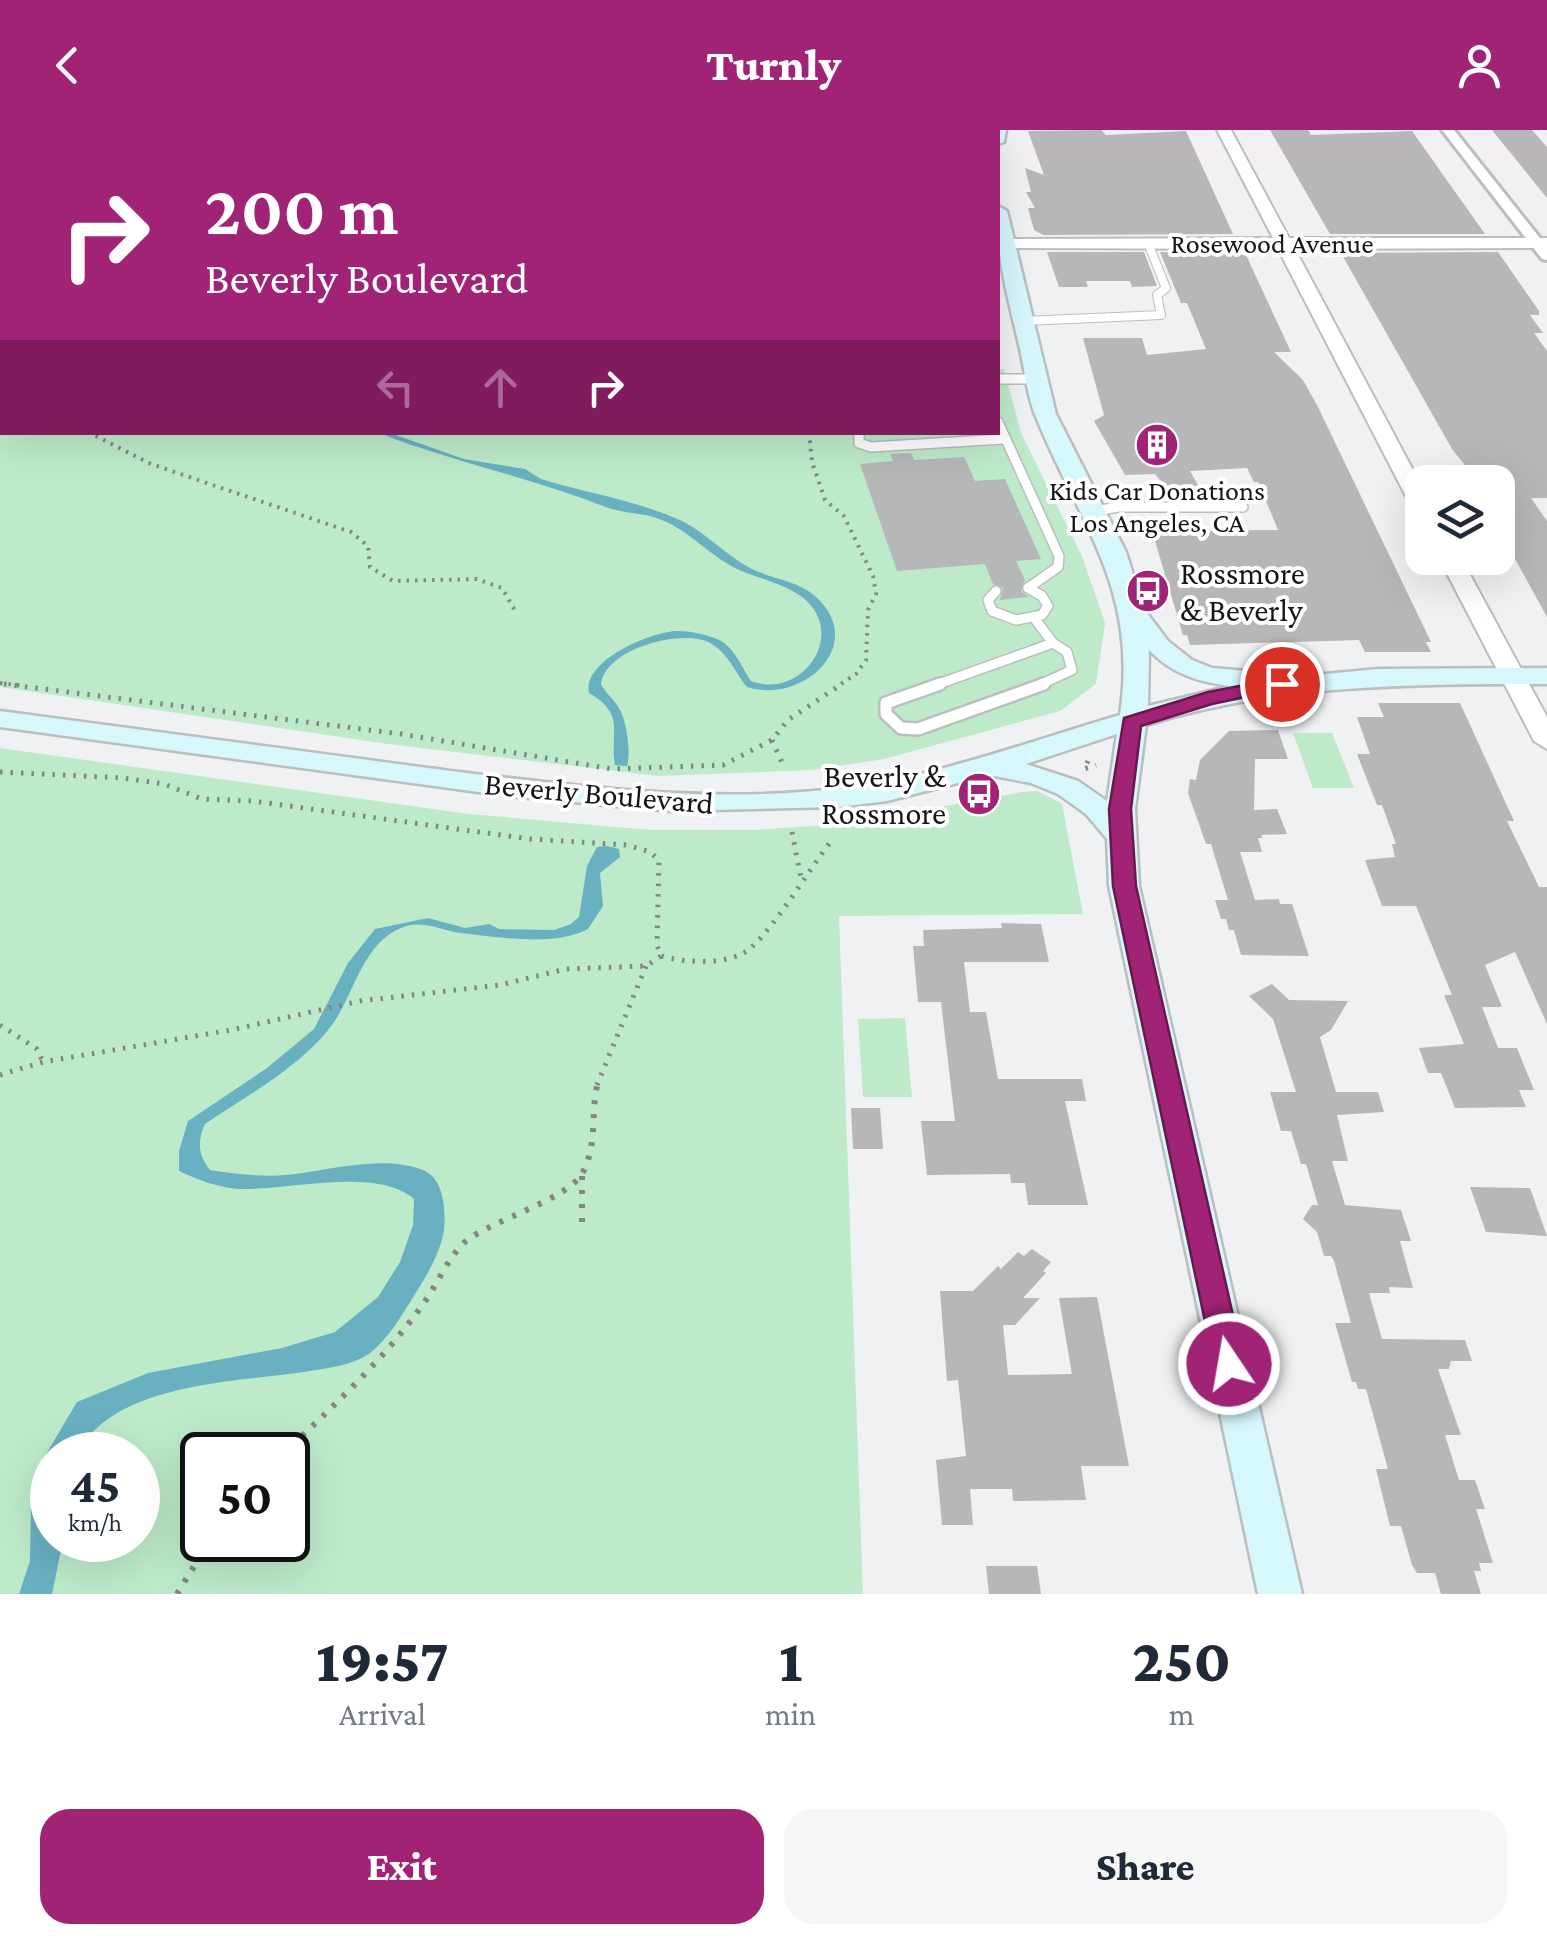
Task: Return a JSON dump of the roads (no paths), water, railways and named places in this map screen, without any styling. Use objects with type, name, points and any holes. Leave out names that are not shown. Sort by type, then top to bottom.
[{"type":"main road","points":[[1000,244],[1052,433],[1094,510],[1128,595],[1160,651],[1194,671],[1240,678],[1373,676]]},
{"type":"main road","points":[[1128,595],[1138,659],[1120,836],[1124,886],[1280,1594]]},
{"type":"main road","name":"Beverly Boulevard","points":[[0,719],[642,803],[720,805],[844,798],[936,783],[1244,690],[1373,676],[1547,676]]},
{"type":"main road","points":[[991,768],[1045,776],[1069,787],[1090,800],[1120,836]]},
{"type":"street","points":[[1224,130],[1405,473]]},
{"type":"street","points":[[1448,130],[1544,247]]},
{"type":"street","name":"Rosewood Avenue","points":[[1000,244],[1544,247]]},
{"type":"street","points":[[1459,575],[1547,742]]},
{"type":"lane","points":[[1024,321],[1161,315],[1156,295],[1166,288],[1148,244]]},
{"type":"lane","points":[[1000,379],[1036,379]]},
{"type":"lane","points":[[996,591],[988,600],[998,616],[1016,621],[1035,618],[1048,606],[1042,596],[1028,588],[1058,567],[1059,556],[1000,429]]},
{"type":"lane","points":[[858,435],[859,443],[871,446],[964,436],[1003,439]]},
{"type":"lane","points":[[912,435],[913,444]]},
{"type":"lane","points":[[1094,510],[1243,508]]},
{"type":"lane","points":[[1035,618],[1053,643],[1067,652],[1072,670],[1062,677],[918,728],[901,728],[886,714],[886,703],[1053,643]]},
{"type":"water","points":[[385,435],[396,435],[464,459],[525,469],[541,479],[682,521],[743,564],[815,596],[830,614],[835,633],[832,651],[807,679],[768,690],[747,687],[725,655],[706,641],[678,638],[629,652],[615,661],[601,684],[620,710],[626,730],[627,766],[615,765],[612,717],[601,701],[589,693],[590,681],[607,659],[652,636],[687,632],[723,642],[751,681],[770,685],[802,673],[813,660],[820,645],[821,628],[815,612],[795,592],[729,565],[662,520],[610,509]]},
{"type":"water","points":[[597,847],[619,849],[620,857],[600,873],[603,906],[588,929],[559,938],[526,939],[423,925],[401,928],[377,946],[332,1025],[305,1054],[205,1124],[200,1148],[210,1170],[277,1176],[390,1163],[423,1170],[435,1180],[444,1204],[445,1222],[439,1248],[427,1275],[376,1347],[363,1357],[330,1368],[178,1390],[117,1413],[93,1432],[59,1432],[77,1402],[148,1373],[282,1348],[335,1332],[378,1297],[400,1262],[413,1225],[414,1199],[398,1189],[355,1182],[238,1189],[200,1180],[179,1171],[179,1151],[188,1121],[267,1068],[314,1029],[348,963],[375,929],[428,918],[465,928],[489,924],[499,929],[554,930],[571,924],[579,917],[587,866]]},
{"type":"water","points":[[30,1561],[59,1562],[52,1594],[19,1594]]},
{"type":"place","name":"Kids Car Donations Los Angeles, CA","points":[[1157,445]]},
{"type":"place","name":"Rossmore & Beverly","points":[[1148,591]]},
{"type":"place","name":"Beverly & Rossmore","points":[[979,794]]}]
